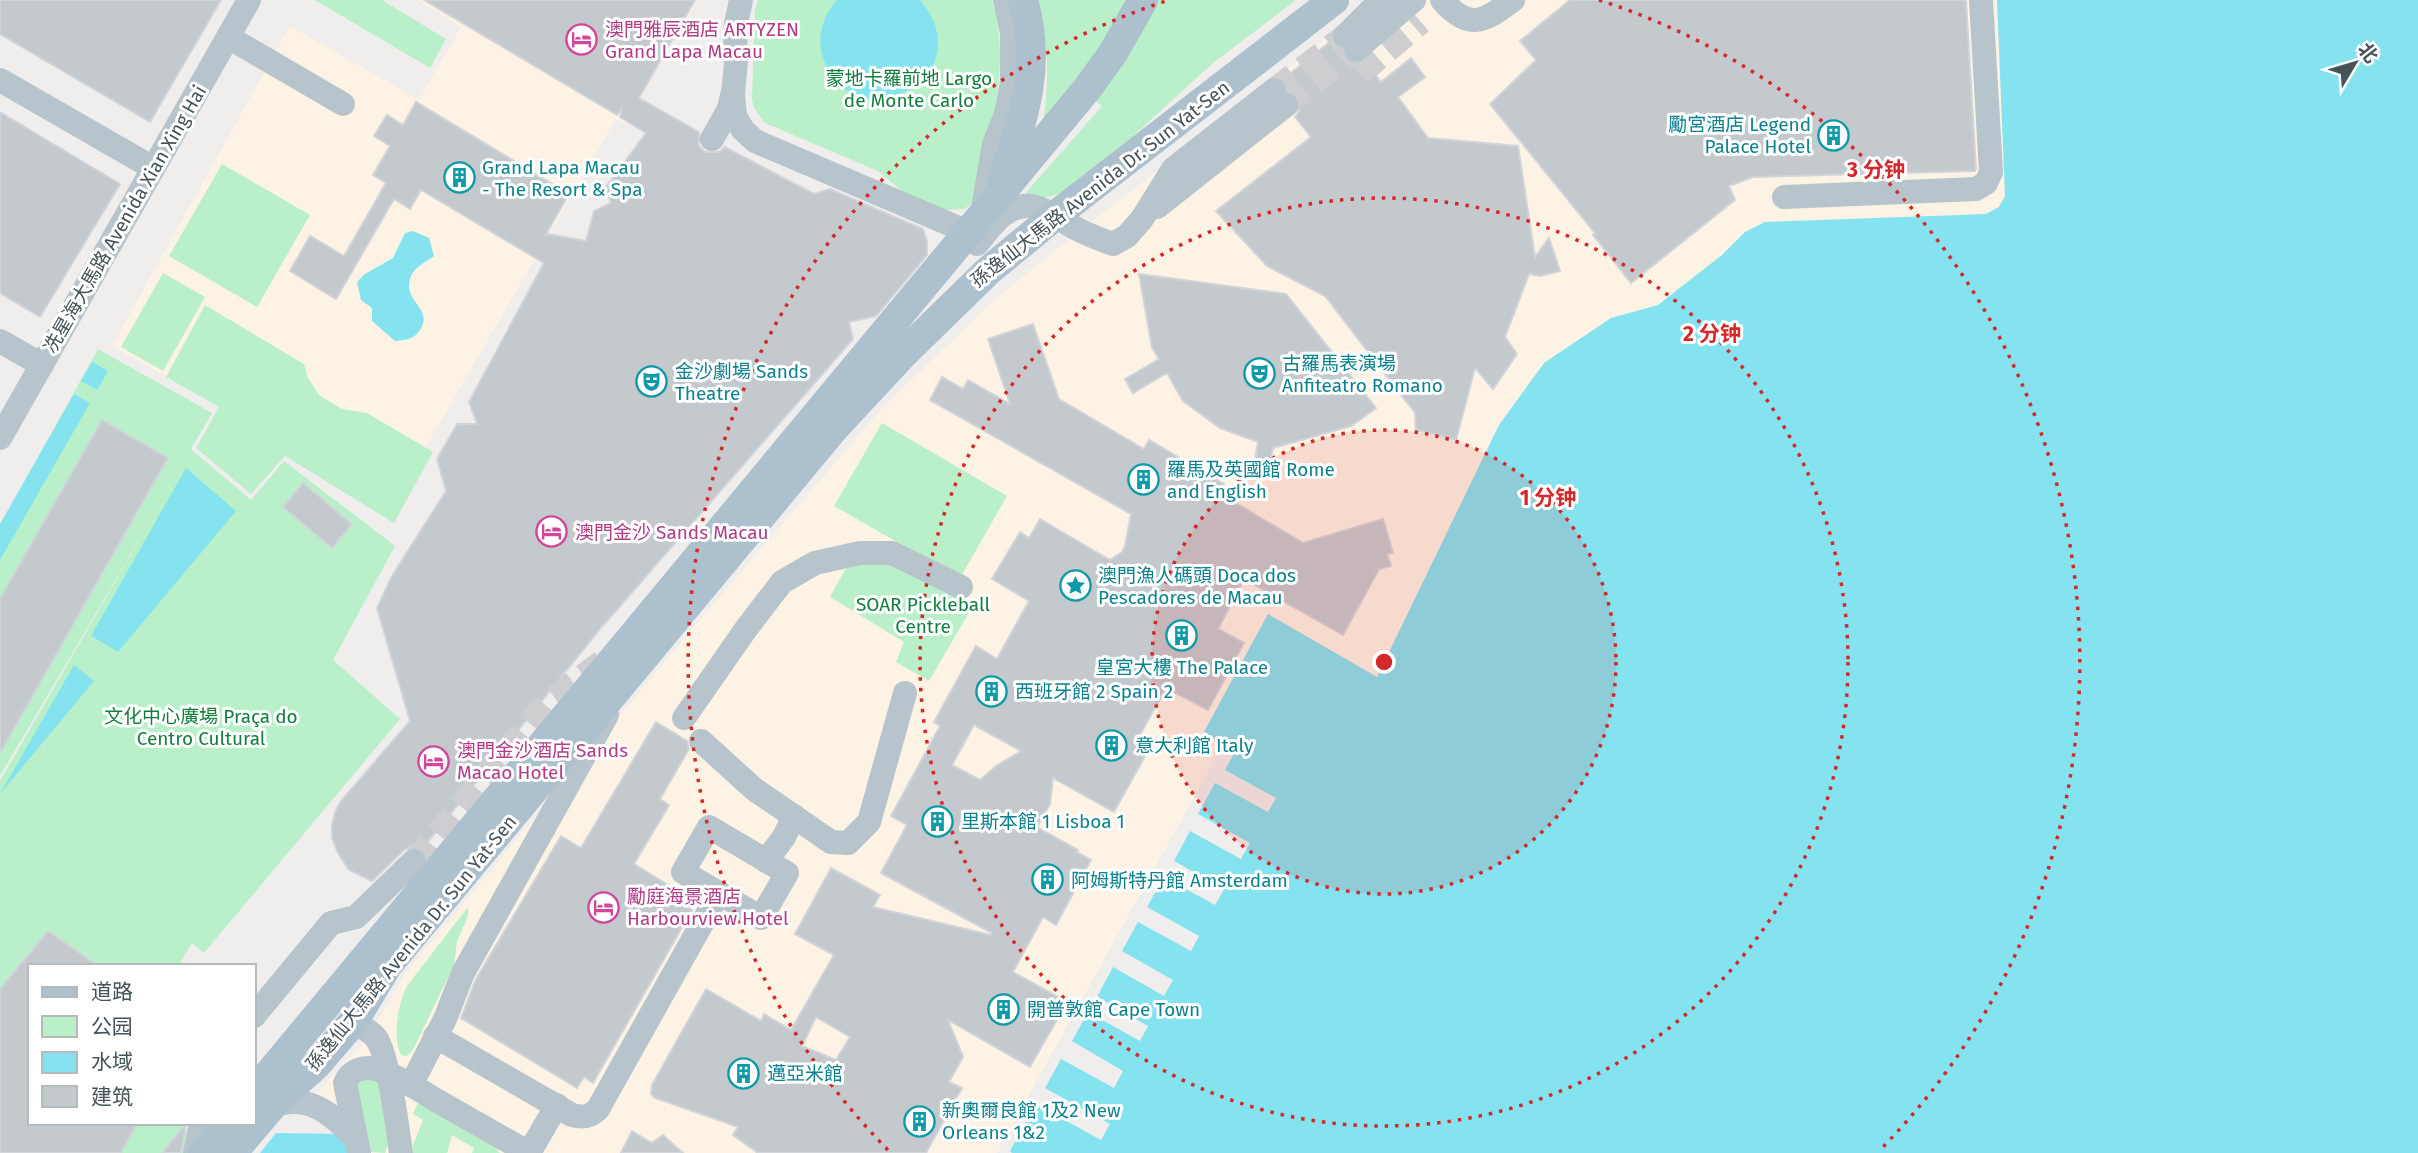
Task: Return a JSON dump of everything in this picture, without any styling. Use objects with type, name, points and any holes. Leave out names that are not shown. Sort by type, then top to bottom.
[{"type":"main road","points":[[982,215],[1014,145],[1026,111],[1031,75],[1031,39],[1023,0]]},
{"type":"main road","name":"孫逸仙大馬路 Avenida Dr. Sun Yat-Sen","points":[[261,1101],[1087,89],[1113,53],[1143,0]]},
{"type":"main road","points":[[1056,215],[1218,69],[1307,0]]},
{"type":"main road","name":"孫逸仙大馬路 Avenida Dr. Sun Yat-Sen","points":[[353,1022],[387,967],[835,427],[903,354],[988,271],[1056,215],[1334,0]]},
{"type":"main road","points":[[261,1101],[328,1024],[340,1020],[353,1022]]},
{"type":"main road","points":[[203,1153],[226,1125]]},
{"type":"main road","name":"孫逸仙大馬路 Avenida Dr. Sun Yat-Sen","points":[[232,1153],[248,1125]]},
{"type":"street","name":"冼星海大馬路 Avenida Xian Xing Hai","points":[[0,438],[250,0]]},
{"type":"street","points":[[712,139],[729,109],[733,94],[735,29],[741,0]]},
{"type":"street","points":[[733,94],[735,116],[743,130],[755,141],[982,215],[994,144],[1006,114],[1012,82],[1012,33],[1005,0]]},
{"type":"street","points":[[1397,0],[1371,10],[1350,43],[1421,7]]},
{"type":"street","points":[[1442,0],[1457,16],[1475,21],[1489,18],[1513,0]]},
{"type":"street","points":[[1784,197],[1976,189],[1986,183],[1991,172],[1981,0]]},
{"type":"street","points":[[228,37],[343,104]]},
{"type":"street","points":[[0,80],[153,168]]},
{"type":"street","points":[[946,259],[969,252],[1000,217],[1012,209],[1033,206],[1043,208],[1079,230],[1113,244],[1128,236],[1142,219],[1280,97]]},
{"type":"street","points":[[0,341],[41,365]]},
{"type":"street","points":[[684,718],[782,582],[815,563],[860,553],[892,553],[961,587]]},
{"type":"street","points":[[411,1085],[445,1019],[463,974],[629,675]]},
{"type":"street","points":[[701,741],[754,789],[831,842],[848,843],[869,822],[905,693]]},
{"type":"street","points":[[766,861],[784,837],[794,816]]},
{"type":"street","points":[[709,827],[766,861],[787,873],[761,918],[683,872],[709,827]]},
{"type":"street","points":[[256,1014],[331,923],[356,917],[414,861]]},
{"type":"street","points":[[435,1036],[579,1117],[586,1117],[598,1109],[719,893]]},
{"type":"street","points":[[353,1022],[368,1030],[378,1040],[388,1075],[399,1151]]},
{"type":"street","points":[[357,1145],[345,1090],[347,1077],[358,1069],[377,1069],[411,1085],[522,1151],[557,1105]]},
{"type":"street","points":[[261,1101],[314,1105],[336,1118],[357,1145]]},
{"type":"street","points":[[195,1153],[201,1125]]},
{"type":"shaded area","points":[[418,0],[698,0],[625,124],[616,119],[392,505],[112,346],[290,26],[419,100],[461,27]]},
{"type":"shaded area","name":"澳門漁人碼頭 Doca dos Pescadores de Macau","points":[[1376,0],[1997,0],[2005,196],[1999,207],[1986,214],[1745,232],[1722,255],[1658,305],[1611,318],[1499,425],[1377,677],[1268,614],[1204,732],[1236,750],[1012,1153],[348,1153],[315,1094],[366,1040],[407,971],[697,623],[881,410],[983,310],[1034,267]]},
{"type":"green space","points":[[315,0],[382,0],[446,39],[430,68]]},
{"type":"green space","name":"蒙地卡羅前地 Largo de Monte Carlo","points":[[758,0],[992,0],[1000,49],[997,98],[978,197],[972,204],[964,209],[945,210],[903,192],[878,171],[765,123],[754,108],[752,99],[755,10]]},
{"type":"green space","points":[[1038,0],[1296,0],[1213,63],[1073,191],[1016,204],[1102,106],[1083,92],[1043,122],[1047,61]]},
{"type":"green space","points":[[222,164],[310,215],[257,307],[169,256]]},
{"type":"green space","points":[[163,273],[205,297],[163,371],[121,347]]},
{"type":"green space","points":[[205,305],[304,364],[308,378],[320,396],[342,409],[367,413],[433,452],[394,523],[285,456],[251,494],[196,448],[219,407],[166,377]]},
{"type":"green space","name":"文化中心廣場 Praça do Centro Cultural","points":[[98,349],[212,413],[191,449],[251,500],[284,461],[395,546],[333,660],[400,719],[204,953],[192,943],[179,964],[28,964],[28,1125],[185,1125],[190,1153],[0,1153],[0,781],[152,518],[0,776],[0,526]]},
{"type":"green space","points":[[882,423],[1007,496],[960,578],[834,506]]},
{"type":"green space","name":"SOAR Pickleball Centre","points":[[891,559],[974,604],[929,681],[896,662],[904,642],[830,597],[846,568]]},
{"type":"green space","points":[[468,907],[468,916],[457,941],[454,965],[413,1050],[407,1056],[401,1055],[397,1039],[397,1020],[407,986]]},
{"type":"green space","points":[[366,1072],[379,1083],[388,1145],[385,1153],[370,1152],[352,1081]]},
{"type":"green space","points":[[418,1103],[494,1146],[500,1153],[472,1153],[474,1148],[452,1135],[447,1153],[413,1153],[413,1145],[423,1120],[413,1114]]},
{"type":"water","points":[[837,0],[920,0],[936,30],[936,56],[924,78],[903,92],[879,99],[854,95],[834,79],[821,49],[821,36],[826,16]]},
{"type":"water","points":[[1997,0],[2418,0],[2418,1153],[998,1153],[1224,744],[1204,732],[1268,614],[1377,677],[1499,425],[1544,363],[1611,318],[1658,305],[1722,255],[1745,232],[1765,222],[1986,214],[1999,207],[2005,196]]},
{"type":"water","points":[[413,231],[429,238],[434,256],[417,268],[410,279],[411,293],[423,316],[420,330],[412,337],[395,341],[372,321],[372,308],[361,300],[357,282],[365,274],[393,258],[405,233]]},
{"type":"water","points":[[92,362],[108,371],[97,390],[81,381]]},
{"type":"water","points":[[74,394],[90,403],[0,560],[0,524]]},
{"type":"water","points":[[186,468],[236,511],[118,652],[91,636]]},
{"type":"water","points":[[74,665],[94,681],[0,794]]},
{"type":"water","points":[[276,1133],[343,1134],[348,1153],[260,1153]]},
{"type":"pier","points":[[1224,743],[1236,750],[1225,770],[1276,798],[1268,812],[1215,783],[1198,814],[1250,843],[1241,859],[1190,831],[1174,861],[1224,889],[1215,905],[1164,877],[1147,907],[1199,936],[1191,951],[1138,922],[1122,951],[1173,980],[1164,996],[1113,967],[1097,997],[1148,1026],[1140,1041],[1088,1012],[1072,1041],[1123,1071],[1114,1088],[1061,1059],[1045,1088],[1110,1124],[1101,1140],[1036,1104],[1010,1151],[1012,1153],[998,1153]]},
{"type":"building","points":[[0,0],[221,0],[150,122],[0,34]]},
{"type":"building","name":"澳門金沙 Sands Macau","points":[[424,0],[695,0],[639,98],[699,132],[699,146],[705,152],[719,152],[725,147],[814,194],[830,189],[923,229],[927,255],[876,316],[849,322],[853,339],[600,629],[422,849],[411,846],[404,850],[372,881],[349,870],[332,838],[332,825],[341,801],[410,721],[377,608],[392,576],[446,491],[437,459],[457,424],[477,424],[469,402],[544,263],[421,190],[410,209],[394,199],[336,299],[290,271],[310,236],[344,256],[386,183],[373,175],[390,146],[374,136],[387,115],[403,125],[416,102],[569,194],[545,236],[548,234],[586,241],[594,211],[611,203],[606,187],[646,133],[620,117],[622,108],[617,115]]},
{"type":"building","name":"勵宮酒店 Legend Palace Hotel","points":[[1570,0],[1966,0],[1976,169],[1753,177],[1729,186],[1735,200],[1631,283],[1593,235],[1595,233],[1490,104],[1536,60],[1520,41]]},
{"type":"building","points":[[1331,41],[1350,64],[1365,62],[1381,82],[1411,58],[1425,77],[1398,97],[1428,138],[1518,146],[1535,257],[1549,238],[1560,271],[1540,276],[1529,274],[1505,337],[1517,354],[1493,389],[1475,368],[1456,440],[1416,430],[1415,413],[1325,296],[1267,266],[1216,211],[1311,137],[1295,117],[1300,110],[1298,96],[1288,91],[1283,79]]},
{"type":"building","points":[[0,112],[120,184],[40,317],[0,293]]},
{"type":"building","name":"古羅馬表演場 Anfiteatro Romano","points":[[1139,274],[1286,294],[1376,408],[1351,426],[1273,448],[1269,468],[1254,465],[1258,442],[1220,428],[1183,401],[1167,373],[1133,393],[1125,379],[1159,359],[1152,348]]},
{"type":"building","points":[[1033,324],[1059,399],[1144,449],[1149,440],[1224,484],[1219,493],[1303,543],[1383,519],[1393,553],[1387,554],[1391,566],[1379,569],[1343,635],[1244,579],[1218,629],[1244,643],[1208,710],[1166,688],[1136,742],[1149,749],[1114,812],[1053,778],[1050,804],[1037,827],[1091,860],[1056,925],[1043,917],[1013,972],[1067,1002],[1030,1067],[948,1020],[963,1057],[949,1082],[962,1088],[926,1153],[758,1153],[733,1135],[738,1127],[655,1098],[651,1094],[652,1085],[706,989],[761,1021],[764,1014],[791,1030],[834,955],[795,934],[831,868],[880,895],[873,907],[991,935],[992,933],[881,873],[907,825],[891,816],[940,726],[934,722],[976,646],[997,659],[1029,601],[992,579],[1020,532],[1029,538],[1040,519],[1110,560],[1122,552],[1125,546],[1131,514],[930,400],[942,377],[963,389],[968,380],[1010,404],[988,339]],"holes":[[[974,725],[1021,751],[996,766],[980,780],[952,765]],[[816,1017],[850,1037],[836,1060],[802,1046]]]},
{"type":"building","points":[[102,420],[168,458],[0,753],[0,599]]},
{"type":"building","points":[[303,483],[352,524],[332,548],[283,507]]},
{"type":"building","name":"勵庭海景酒店 Harbourview Hotel","points":[[656,722],[687,741],[689,749],[660,799],[669,805],[634,864],[686,896],[681,903],[692,910],[593,1083],[584,1077],[577,1088],[461,1018],[476,979],[561,836],[581,848]]},
{"type":"building","points":[[48,931],[95,964],[28,964],[28,1125],[136,1125],[121,1153],[0,1153],[0,989]]},
{"type":"building","points":[[185,1125],[186,1125],[181,1153],[162,1153]]},
{"type":"building","points":[[632,1131],[652,1143],[663,1135],[683,1153],[621,1153]]},
{"type":"tunnel","points":[[1360,74],[1421,22]]},
{"type":"tunnel","points":[[1274,90],[1345,36]]},
{"type":"tunnel","points":[[1286,105],[1356,50]]},
{"type":"tunnel","points":[[414,861],[546,703],[602,662]]},
{"type":"place","name":"澳門雅辰酒店 ARTYZEN Grand Lapa Macau","points":[[582,40]]},
{"type":"place","name":"勵宮酒店 Legend Palace Hotel","points":[[1834,135]]},
{"type":"place","name":"Grand Lapa Macau - The Resort & Spa","points":[[459,178]]},
{"type":"place","name":"古羅馬表演場 Anfiteatro Romano","points":[[1259,374]]},
{"type":"place","name":"金沙劇場 Sands Theatre","points":[[652,382]]},
{"type":"place","name":"羅馬及英國館 Rome and English","points":[[1144,480]]},
{"type":"place","name":"澳門金沙 Sands Macau","points":[[552,532]]},
{"type":"place","name":"澳門漁人碼頭 Doca dos Pescadores de Macau","points":[[1075,586]]},
{"type":"place","name":"皇宮大樓 The Palace","points":[[1182,636]]},
{"type":"place","name":"西班牙館 2 Spain 2","points":[[992,691]]},
{"type":"place","name":"意大利館 Italy","points":[[1112,745]]},
{"type":"place","name":"澳門金沙酒店 Sands Macao Hotel","points":[[434,761]]},
{"type":"place","name":"里斯本館 1 Lisboa 1","points":[[938,821]]},
{"type":"place","name":"阿姆斯特丹館 Amsterdam","points":[[1048,880]]},
{"type":"place","name":"勵庭海景酒店 Harbourview Hotel","points":[[604,907]]},
{"type":"place","name":"開普敦館 Cape Town","points":[[1004,1009]]},
{"type":"place","name":"邁亞米館","points":[[744,1073]]},
{"type":"place","name":"新奧爾良館 1及2 New Orleans 1&2","points":[[919,1121]]}]
